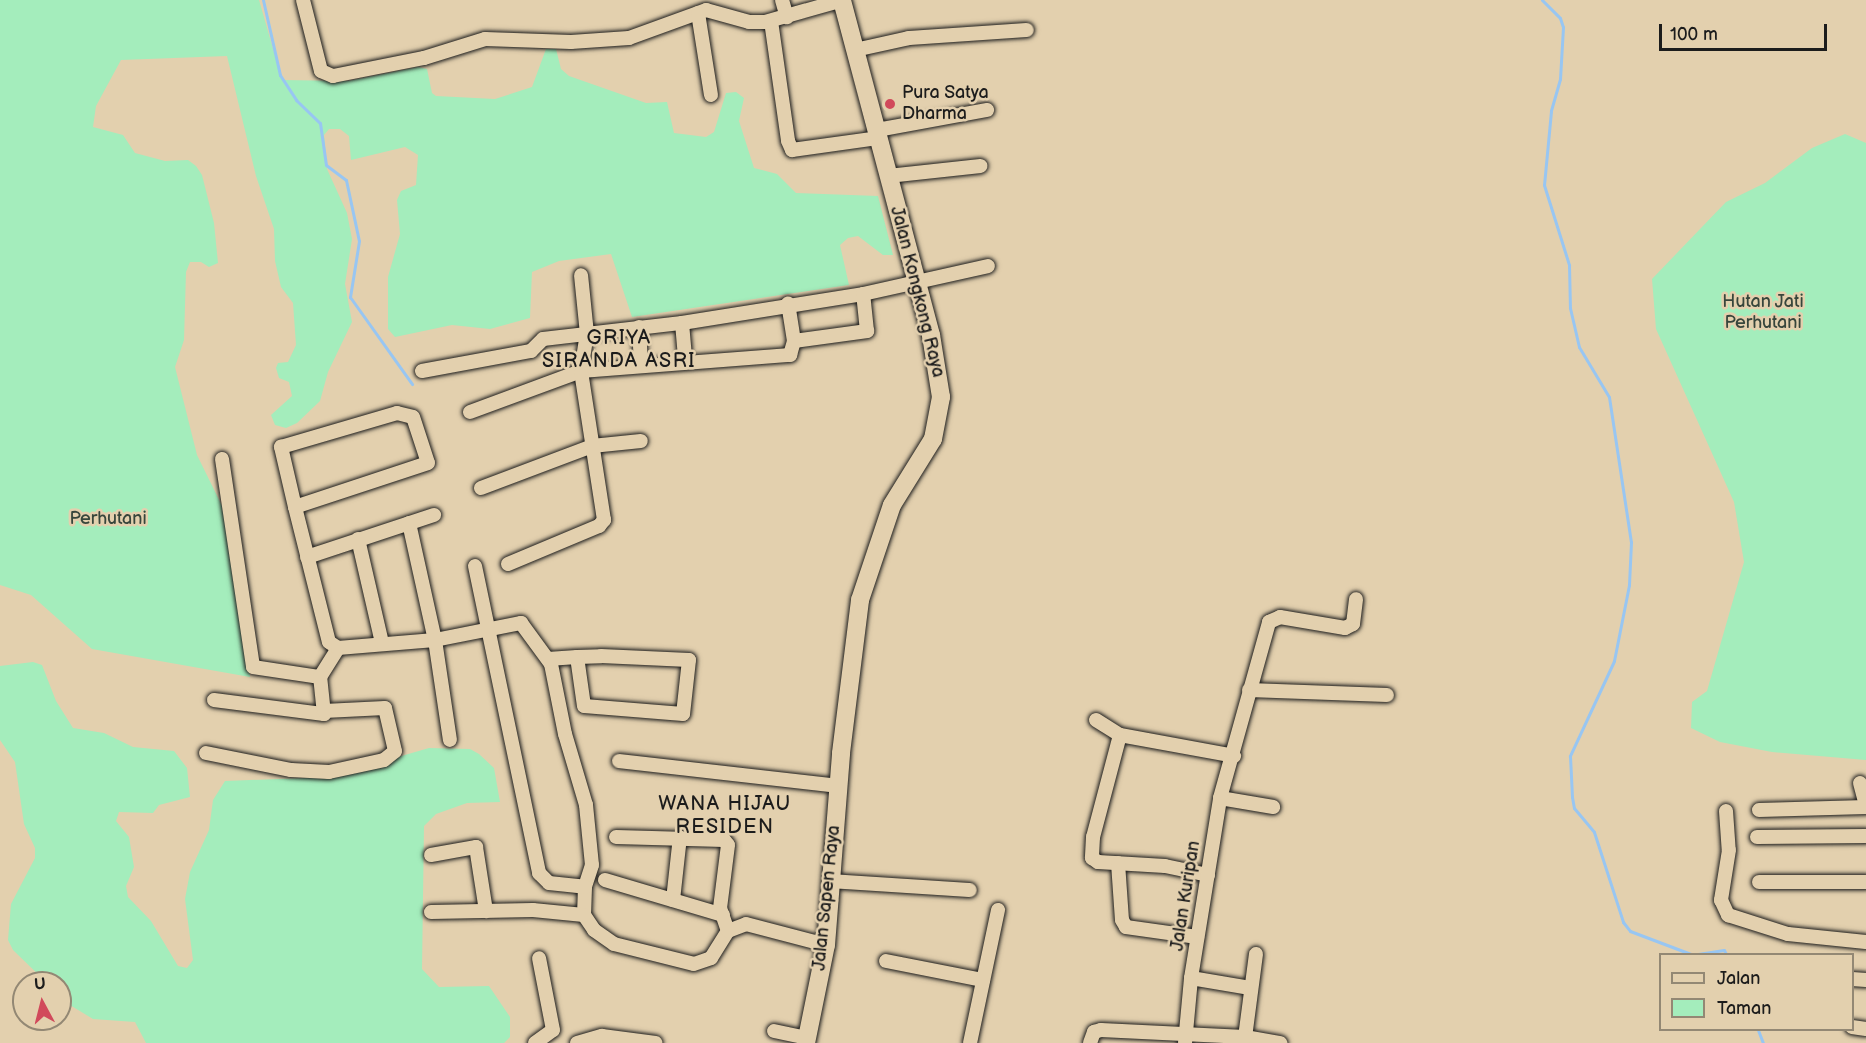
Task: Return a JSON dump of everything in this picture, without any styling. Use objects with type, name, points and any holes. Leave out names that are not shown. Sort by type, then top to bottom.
[{"type":"street","points":[[303,0],[321,71],[333,76],[443,53],[485,39],[571,42],[629,38],[698,13],[714,11],[748,22],[771,21],[842,0]]},
{"type":"street","points":[[782,0],[787,17]]},
{"type":"street","name":"Jalan Kongkong Raya","points":[[841,753],[863,590],[892,505],[933,439],[938,418],[939,369],[842,0]]},
{"type":"street","points":[[698,13],[711,95]]},
{"type":"street","points":[[771,21],[787,135],[792,150],[987,110]]},
{"type":"street","points":[[855,50],[909,38],[1027,30]]},
{"type":"street","points":[[888,176],[980,166]]},
{"type":"street","points":[[422,371],[531,351],[543,339],[682,323],[788,303],[863,294],[915,280],[988,266]]},
{"type":"street","points":[[508,564],[599,526],[604,520],[581,371],[587,334],[581,275]]},
{"type":"street","points":[[794,341],[867,331],[863,294]]},
{"type":"street","points":[[470,412],[581,371],[641,364],[790,355],[794,341],[788,303]]},
{"type":"street","points":[[682,323],[685,361]]},
{"type":"street","points":[[639,327],[641,364]]},
{"type":"street","points":[[295,507],[428,463],[413,417],[397,413],[281,447],[295,507],[307,556],[329,642],[338,648],[435,640],[492,632],[521,623],[550,661],[565,734],[586,805],[592,865],[585,887],[584,915],[594,930],[614,944],[694,964],[711,958],[728,931],[746,924],[826,945]]},
{"type":"street","points":[[481,488],[591,446],[641,441]]},
{"type":"street","points":[[222,459],[253,667],[320,677]]},
{"type":"street","points":[[307,556],[434,515]]},
{"type":"street","points":[[409,523],[435,640],[450,740]]},
{"type":"street","points":[[358,539],[382,643]]},
{"type":"street","points":[[475,566],[492,632],[539,873],[549,883],[585,887]]},
{"type":"street","name":"Jalan Kuripan","points":[[1186,1039],[1191,978],[1220,798],[1234,756],[1249,690],[1269,622],[1280,617],[1350,627],[1356,599]]},
{"type":"street","points":[[324,711],[320,677],[338,648]]},
{"type":"street","points":[[550,661],[577,657],[689,660],[683,714],[584,706],[577,657]]},
{"type":"street","points":[[1249,690],[1387,695]]},
{"type":"street","points":[[206,753],[291,770],[328,772],[384,760],[395,751],[385,708],[324,711],[315,716],[214,700]]},
{"type":"street","points":[[1096,720],[1120,735],[1234,756]]},
{"type":"street","points":[[1120,735],[1091,848],[1092,858],[1098,862],[1208,875]]},
{"type":"street","name":"Jalan Sapen Raya","points":[[807,1040],[826,945],[829,881],[841,753]]},
{"type":"street","points":[[619,761],[839,786]]},
{"type":"street","points":[[1759,810],[1866,806],[1860,783]]},
{"type":"street","points":[[1220,798],[1273,807]]},
{"type":"street","points":[[1726,811],[1729,850],[1721,900],[1728,915],[1788,934],[1866,942]]},
{"type":"street","points":[[1757,837],[1866,836]]},
{"type":"street","points":[[616,837],[680,837],[727,842],[721,879],[723,915],[728,931]]},
{"type":"street","points":[[673,900],[680,837]]},
{"type":"street","points":[[431,855],[476,847],[486,911]]},
{"type":"street","points":[[1118,863],[1122,921],[1126,927],[1197,937]]},
{"type":"street","points":[[605,880],[723,915]]},
{"type":"street","points":[[829,881],[970,890]]},
{"type":"street","points":[[1759,882],[1866,882]]},
{"type":"street","points":[[972,1042],[998,910]]},
{"type":"street","points":[[431,912],[486,911],[584,915]]},
{"type":"street","points":[[1245,1037],[1256,954]]},
{"type":"street","points":[[535,1043],[553,1030],[539,958]]},
{"type":"street","points":[[886,962],[983,980]]},
{"type":"street","points":[[1191,978],[1250,987]]},
{"type":"street","points":[[1090,1043],[1094,1032],[1101,1030],[1186,1039],[1245,1037],[1280,1043]]},
{"type":"street","points":[[774,1031],[807,1040]]},
{"type":"street","points":[[577,1043],[602,1036],[656,1043]]},
{"type":"green space","name":"Perhutani","points":[[0,0],[259,0],[282,80],[348,81],[418,67],[427,69],[432,93],[436,96],[495,99],[532,87],[546,49],[556,49],[561,69],[569,76],[646,103],[667,102],[674,133],[706,137],[714,132],[726,93],[736,92],[744,98],[739,121],[754,168],[777,174],[796,193],[878,196],[893,255],[883,255],[858,236],[848,238],[840,245],[849,285],[632,317],[611,254],[559,261],[532,272],[530,318],[490,329],[452,325],[395,337],[388,329],[388,277],[400,234],[397,200],[401,191],[416,185],[418,155],[405,147],[351,160],[349,136],[340,129],[329,129],[324,135],[327,169],[347,213],[352,239],[345,284],[352,322],[328,372],[320,401],[297,423],[286,428],[275,425],[271,415],[292,396],[289,382],[279,378],[276,368],[278,363],[288,362],[296,345],[293,303],[281,287],[275,261],[274,229],[256,176],[227,56],[121,60],[96,106],[93,127],[123,135],[135,153],[165,161],[188,160],[196,166],[202,175],[214,223],[218,263],[209,267],[201,262],[190,262],[186,272],[184,340],[175,367],[197,455],[231,524],[250,677],[92,649],[31,595],[0,585]]},
{"type":"green space","name":"Hutan Jati Perhutani","points":[[1845,134],[1866,143],[1866,760],[1772,752],[1720,742],[1691,728],[1692,702],[1707,691],[1744,562],[1734,502],[1656,329],[1652,279],[1726,202],[1765,183],[1812,148]]},
{"type":"green space","points":[[33,662],[42,665],[56,701],[73,728],[104,733],[133,747],[174,751],[187,768],[190,797],[159,805],[153,813],[119,812],[116,821],[129,837],[134,867],[126,886],[128,897],[151,921],[178,966],[187,968],[193,960],[185,899],[190,872],[209,830],[213,800],[225,781],[329,777],[429,748],[470,749],[479,754],[494,768],[500,802],[467,803],[436,814],[424,826],[422,969],[439,987],[489,986],[510,1017],[510,1037],[504,1043],[146,1043],[135,1022],[93,1019],[72,1006],[72,971],[35,971],[13,950],[8,940],[11,904],[35,858],[35,848],[24,824],[15,762],[0,740],[0,666]]},
{"type":"waterway","points":[[263,0],[280,75],[296,100],[320,123],[326,165],[346,180],[359,241],[350,297],[412,384]]},
{"type":"waterway","points":[[1542,0],[1560,18],[1563,27],[1560,79],[1551,111],[1544,185],[1569,265],[1570,308],[1579,347],[1609,397],[1631,542],[1629,585],[1614,661],[1570,756],[1572,797],[1574,808],[1594,832],[1623,922],[1630,931],[1688,953]]},
{"type":"waterway","points":[[1704,953],[1724,950],[1726,953]]},
{"type":"waterway","points":[[1758,1031],[1763,1043]]},
{"type":"place","name":"Pura Satya Dharma","points":[[890,104]]},
{"type":"district","name":"GRIYA SIRANDA ASRI","points":[[619,350]]},
{"type":"district","name":"WANA HIJAU RESIDEN","points":[[725,816]]}]
